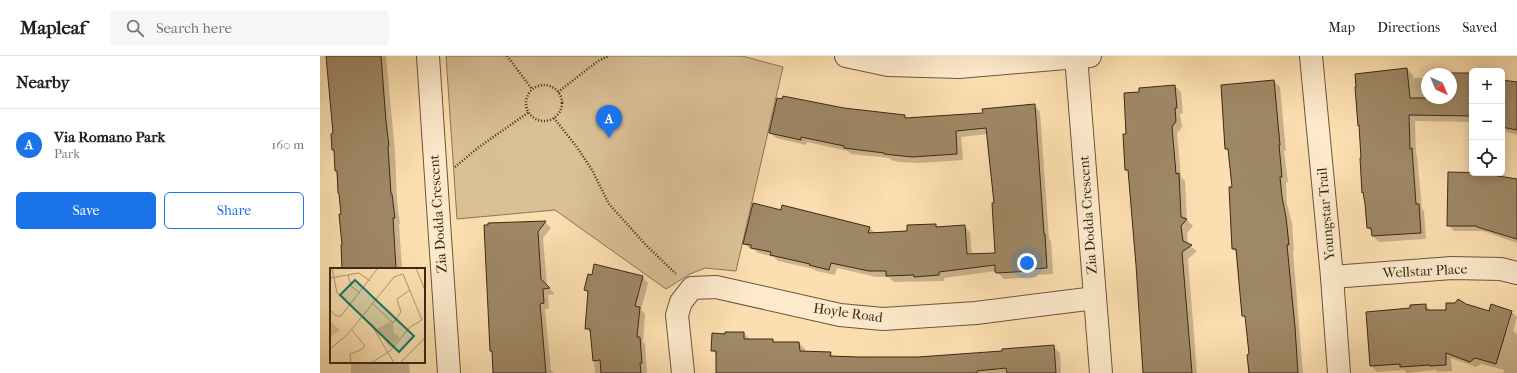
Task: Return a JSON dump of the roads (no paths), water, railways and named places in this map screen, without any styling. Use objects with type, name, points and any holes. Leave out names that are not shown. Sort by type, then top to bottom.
[{"type":"street","name":"Zia Dodda Crescent","points":[[428,56],[449,373]]},
{"type":"street","points":[[846,56],[888,65],[960,67],[1081,56]]},
{"type":"street","name":"Zia Dodda Crescent","points":[[1081,56],[1095,298],[1101,373]]},
{"type":"street","name":"Youngstar Trail","points":[[1311,56],[1332,277],[1339,373]]},
{"type":"street","name":"Wellstar Place","points":[[1332,277],[1452,268],[1501,269],[1517,273]]},
{"type":"street","name":"Hoyle Road","points":[[683,373],[678,315],[681,302],[692,288],[716,287],[840,315],[883,319],[976,313],[1095,298]]},
{"type":"place","name":"Via Romano Park","points":[[609,138]]}]
